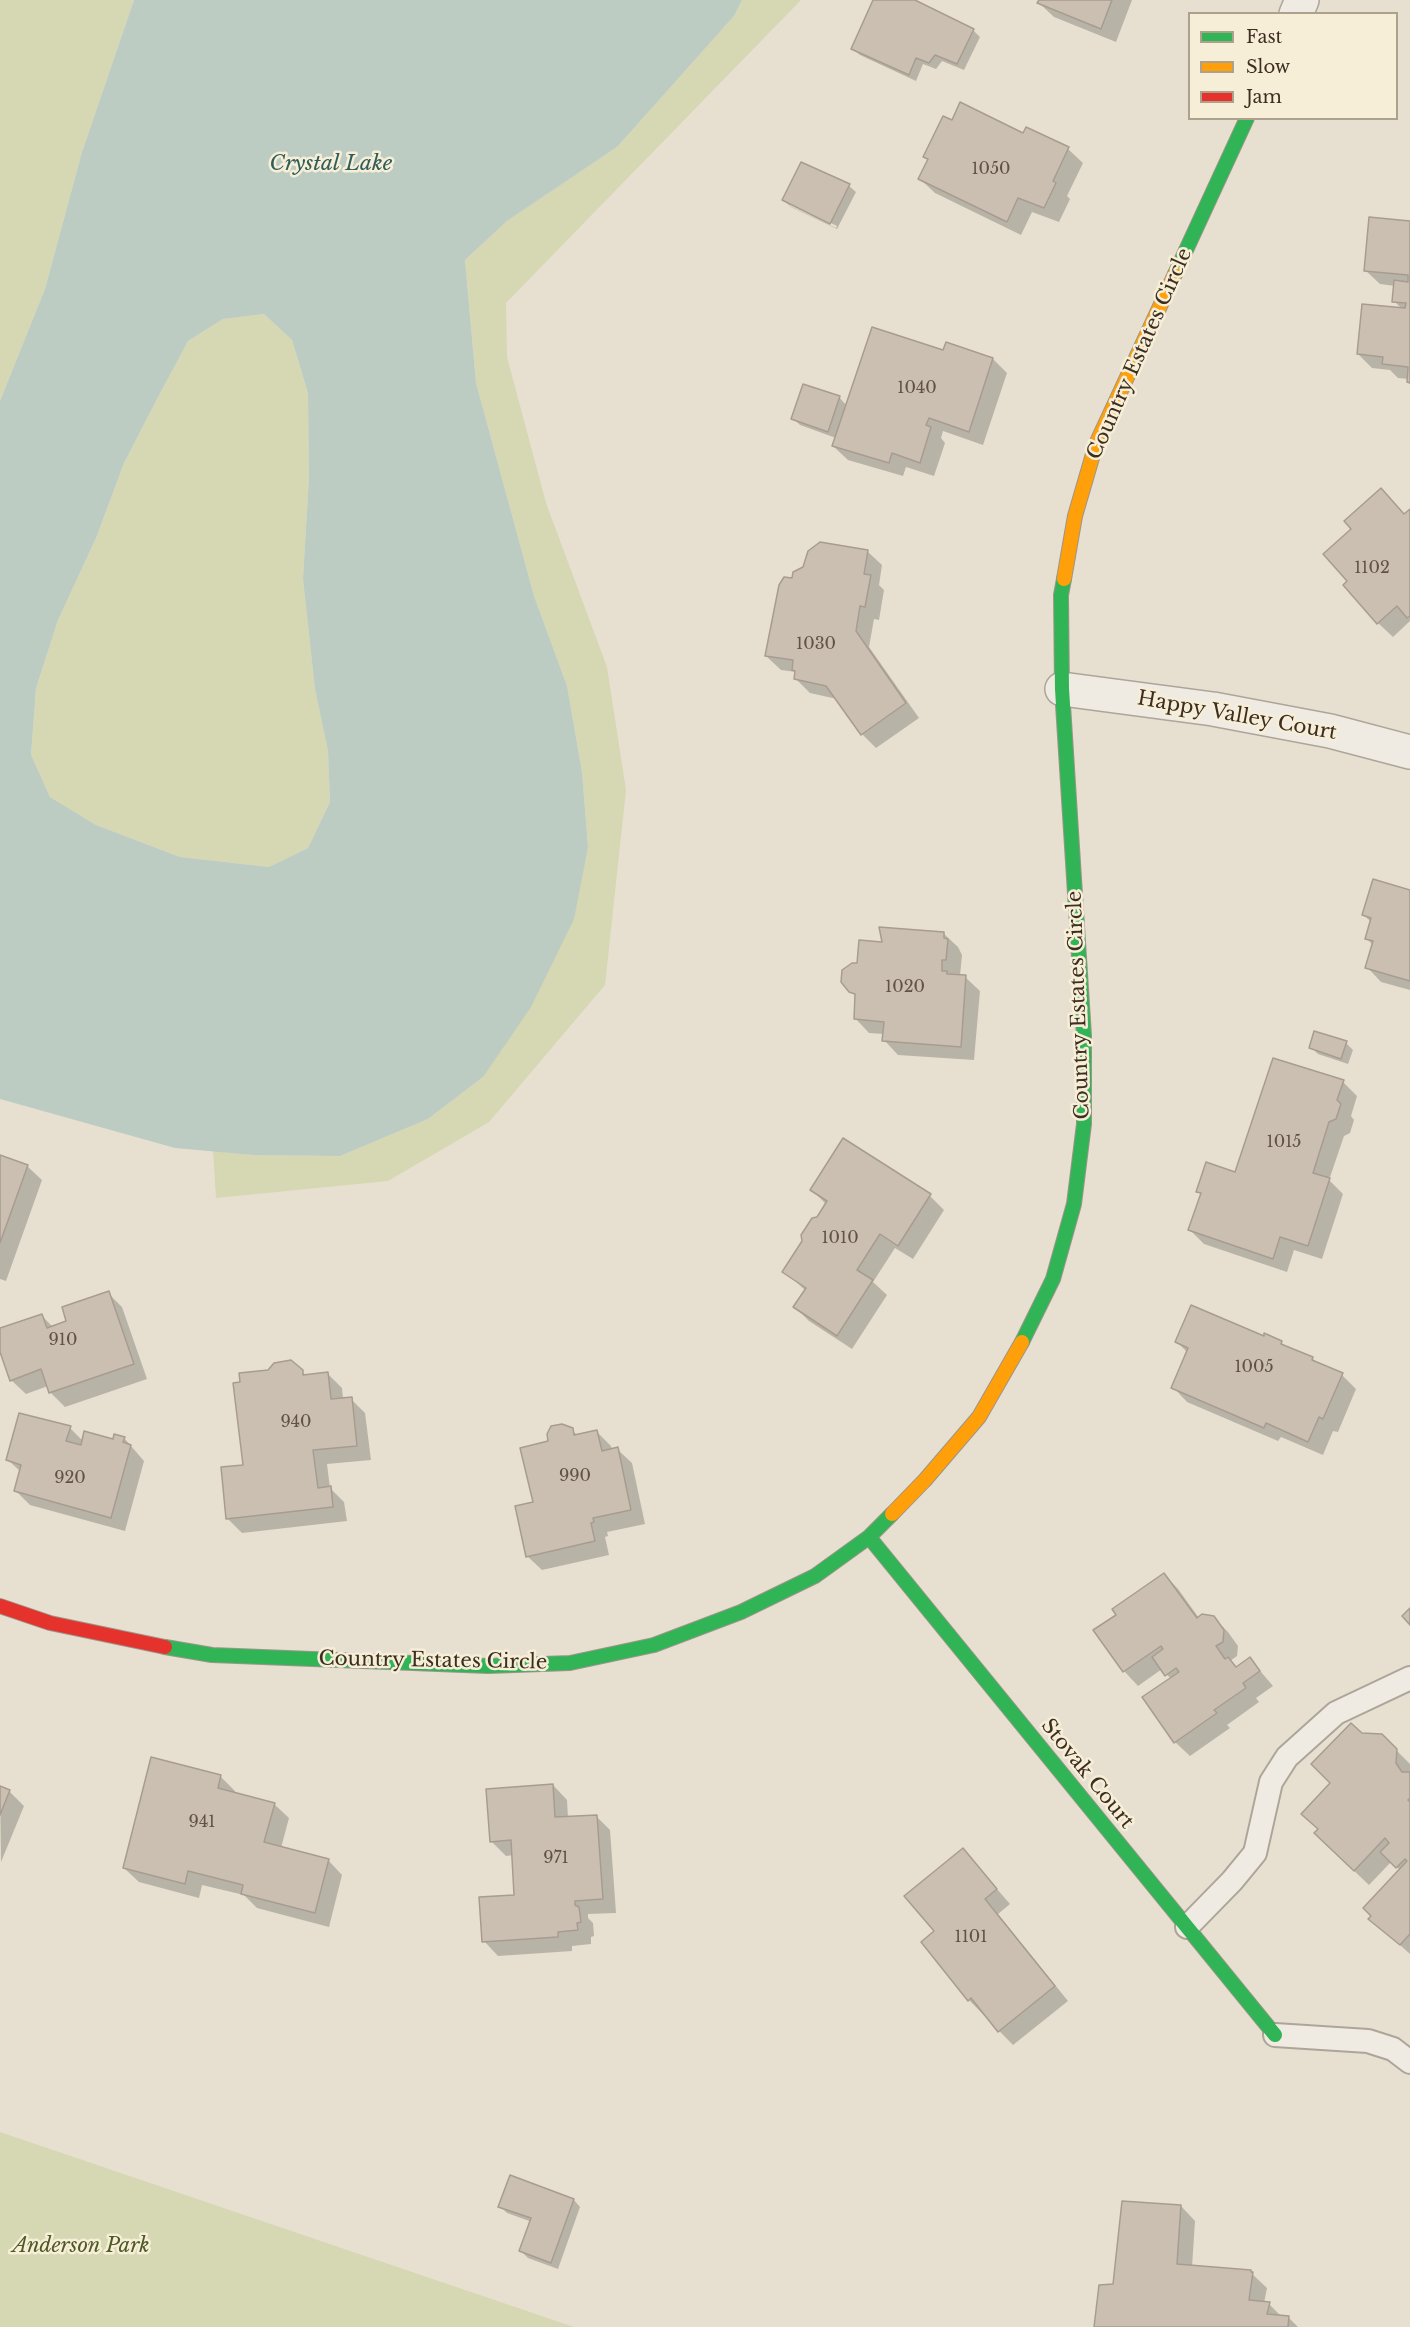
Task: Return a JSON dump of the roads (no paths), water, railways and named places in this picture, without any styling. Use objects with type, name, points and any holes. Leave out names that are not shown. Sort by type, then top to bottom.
[{"type":"street","name":"Country Estates Circle","points":[[0,1606],[50,1623],[125,1640],[212,1655],[488,1666],[570,1663],[654,1645],[741,1612],[815,1576],[869,1537],[925,1480],[979,1417],[1022,1344],[1053,1279],[1074,1204],[1084,1124],[1084,1036],[1062,689],[1061,595],[1075,516],[1096,444],[1246,120]]},
{"type":"street","name":"Happy Valley Court","points":[[1062,689],[1236,713],[1330,730],[1410,752]]},
{"type":"street","name":"Stovak Court","points":[[869,1537],[1275,2035]]},
{"type":"lane","points":[[1187,1927],[1255,1853],[1271,1782],[1287,1757],[1336,1713],[1410,1678]]},
{"type":"lane","points":[[1275,2035],[1368,2041],[1392,2049],[1410,2062]]},
{"type":"water","name":"Crystal Lake","points":[[134,0],[742,0],[734,16],[617,147],[507,221],[465,260],[476,383],[534,596],[567,686],[582,772],[588,847],[574,919],[531,1007],[483,1077],[428,1119],[340,1156],[253,1155],[175,1148],[0,1099],[0,401],[45,289],[82,152]],"holes":[[[264,314],[292,340],[308,393],[309,477],[303,579],[315,689],[328,751],[330,802],[308,848],[269,867],[180,857],[96,825],[50,797],[31,755],[36,688],[58,620],[96,538],[124,463],[188,341],[223,319]]]},
{"type":"park label","name":"Anderson Park","points":[[81,2246]]}]
